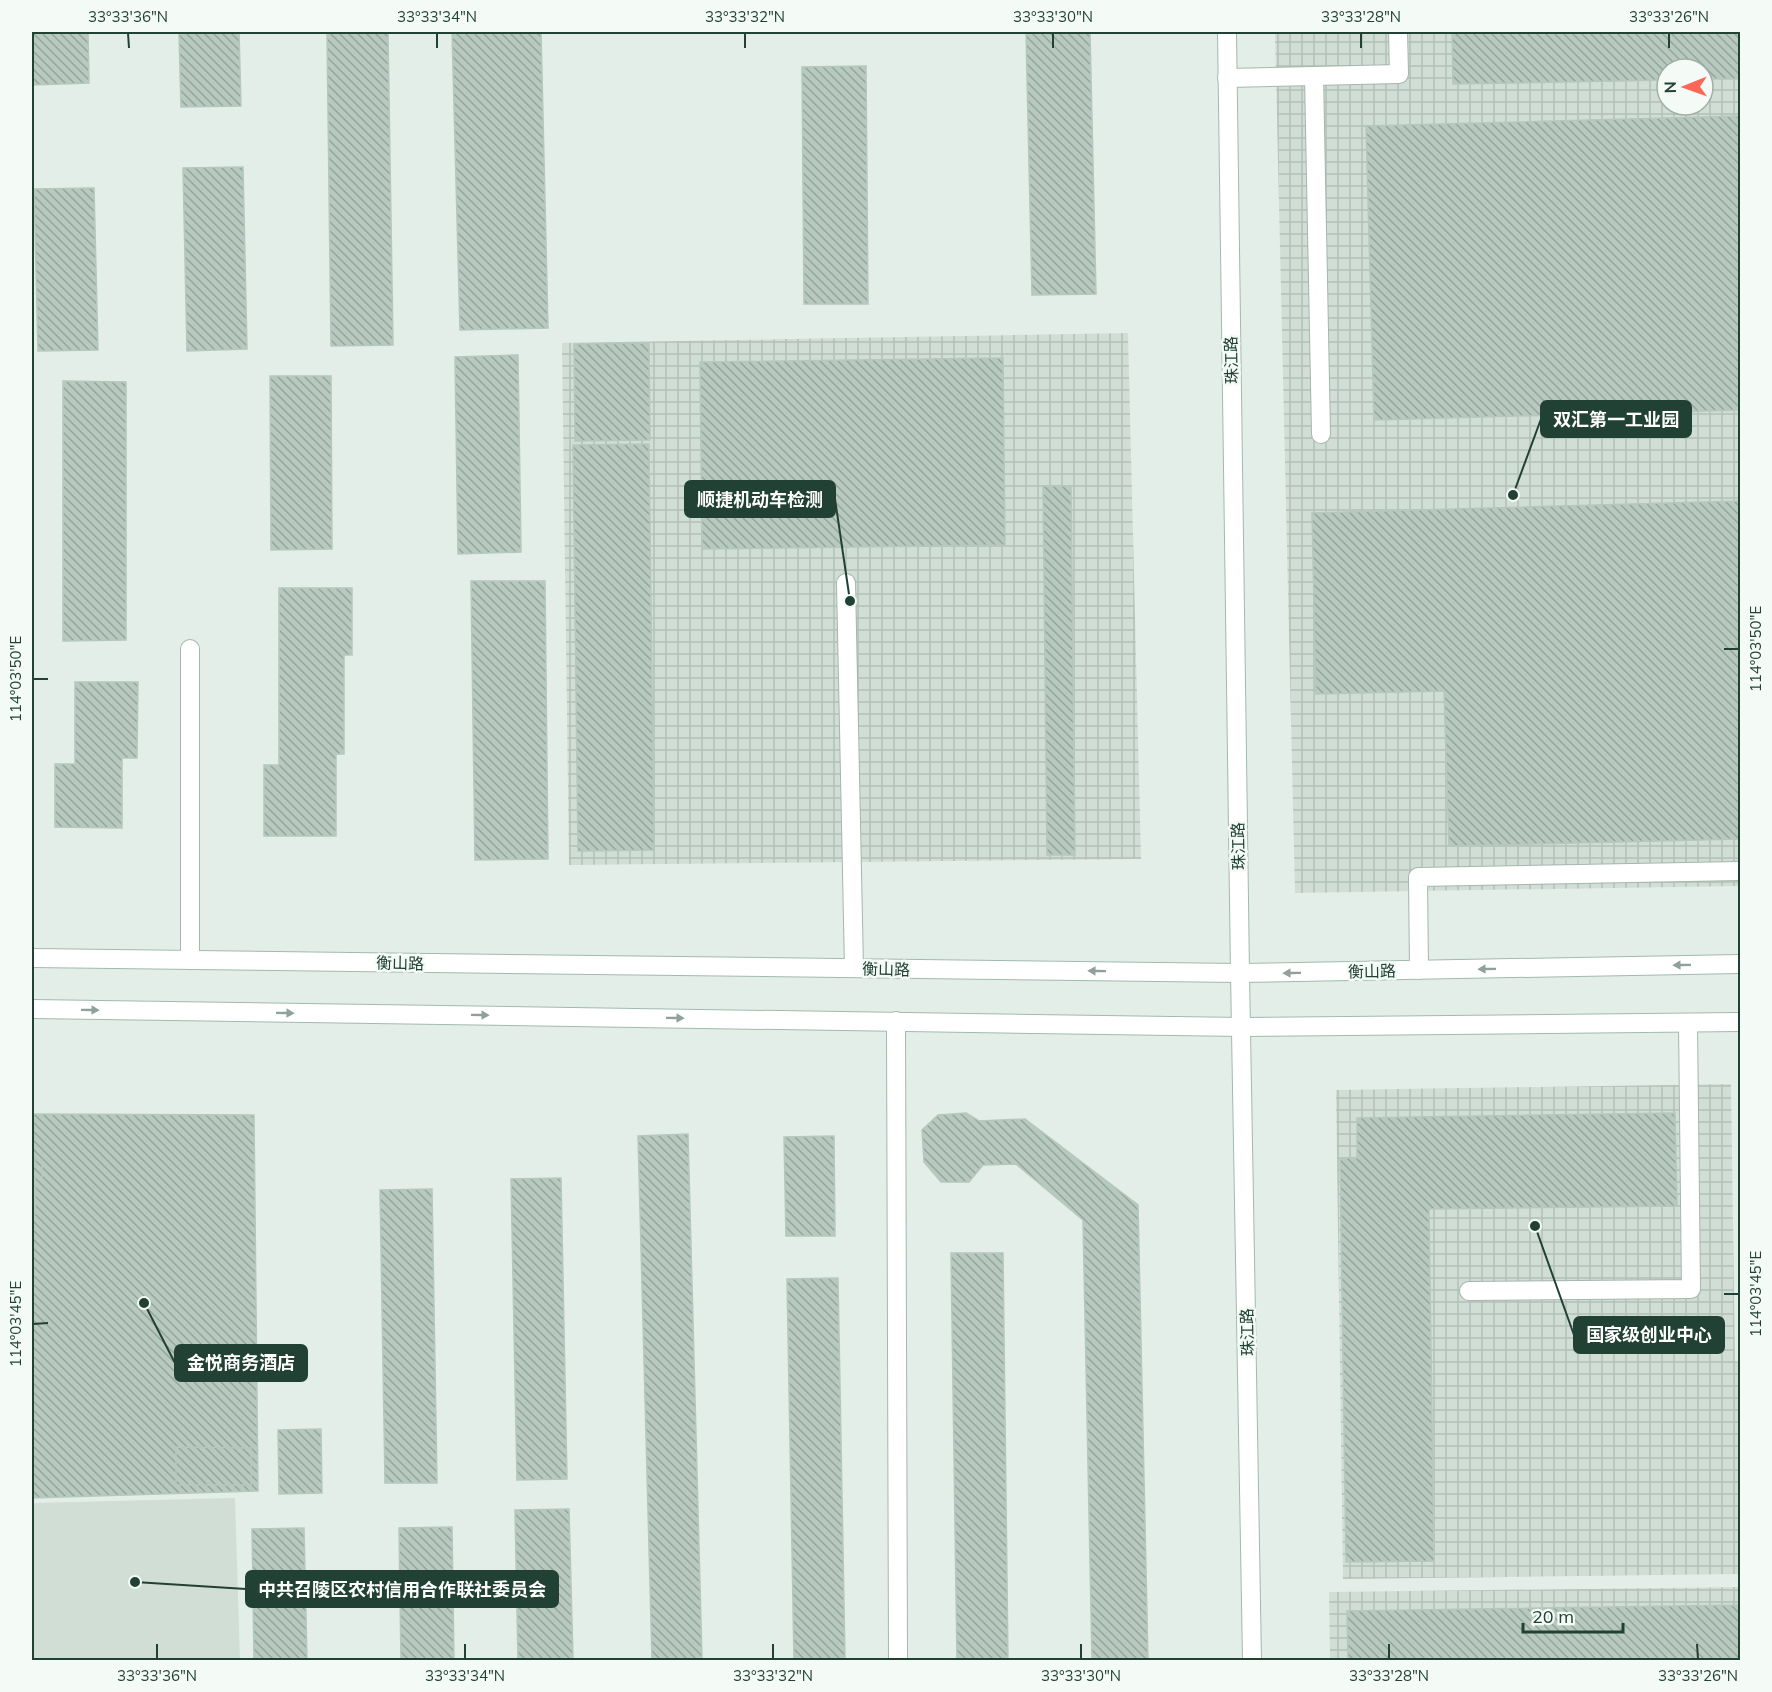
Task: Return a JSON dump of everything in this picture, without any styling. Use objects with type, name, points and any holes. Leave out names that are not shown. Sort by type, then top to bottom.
[{"type":"street","name":"珠江路","points":[[1227,32],[1252,1660]]},
{"type":"street","points":[[1227,78],[1399,74],[1398,32]]},
{"type":"street","points":[[1314,76],[1321,434]]},
{"type":"street","points":[[846,583],[854,968]]},
{"type":"street","points":[[190,649],[190,960]]},
{"type":"street","points":[[1419,970],[1418,877],[1740,871]]},
{"type":"street","name":"衡山路","points":[[32,958],[1240,974],[1740,964]]},
{"type":"street","points":[[32,1010],[1242,1027],[1740,1022]]},
{"type":"street","points":[[896,1021],[898,1660]]},
{"type":"street","points":[[1469,1291],[1691,1289],[1688,1023]]},
{"type":"shaded area","points":[[1275,32],[1740,32],[1740,886],[1295,893]]},
{"type":"shaded area","points":[[1128,333],[1141,859],[569,865],[562,343]]},
{"type":"shaded area","points":[[1731,1084],[1735,1361],[1740,1362],[1740,1574],[1343,1579],[1336,1090]]},
{"type":"shaded area","points":[[235,1498],[240,1660],[32,1660],[32,1503]]},
{"type":"shaded area","points":[[1740,1587],[1740,1660],[1330,1660],[1329,1592]]},
{"type":"building","points":[[32,32],[88,32],[89,83],[32,85]]},
{"type":"building","points":[[179,32],[239,32],[241,106],[181,107]]},
{"type":"building","points":[[327,32],[388,32],[393,345],[331,346]]},
{"type":"building","points":[[452,32],[541,32],[548,328],[460,330]]},
{"type":"building","points":[[1026,32],[1090,32],[1096,294],[1032,295]]},
{"type":"building","points":[[1452,32],[1740,32],[1740,79],[1715,79],[1715,57],[1655,57],[1655,80],[1453,84]]},
{"type":"building","points":[[866,66],[868,304],[804,304],[802,67]]},
{"type":"building","points":[[1740,116],[1740,410],[1374,420],[1366,126]]},
{"type":"building","points":[[243,167],[247,349],[187,351],[183,168]]},
{"type":"building","points":[[94,188],[98,350],[38,351],[34,189]]},
{"type":"building","points":[[649,343],[650,440],[575,441],[574,344]]},
{"type":"building","points":[[518,355],[521,552],[458,554],[455,357]]},
{"type":"building","points":[[1003,358],[1005,545],[702,549],[700,362]]},
{"type":"building","points":[[270,376],[331,376],[332,549],[271,550]]},
{"type":"building","points":[[63,381],[126,382],[126,640],[63,641]]},
{"type":"building","points":[[649,444],[654,850],[578,851],[573,445]]},
{"type":"building","points":[[1043,486],[1071,486],[1075,855],[1047,855]]},
{"type":"building","points":[[1740,501],[1740,839],[1449,846],[1444,691],[1316,694],[1312,513]]},
{"type":"building","points":[[471,581],[545,581],[548,859],[475,860]]},
{"type":"building","points":[[279,588],[352,588],[352,655],[344,655],[344,754],[336,754],[336,836],[264,836],[264,765],[279,765]]},
{"type":"building","points":[[75,682],[138,682],[137,758],[122,758],[122,828],[55,827],[55,764],[75,764]]},
{"type":"building","points":[[966,1113],[979,1121],[1025,1119],[1138,1205],[1148,1660],[1092,1660],[1083,1220],[1016,1164],[983,1165],[969,1182],[941,1182],[924,1162],[922,1130],[938,1115]]},
{"type":"building","points":[[1675,1113],[1677,1206],[1429,1209],[1434,1561],[1346,1562],[1340,1158],[1357,1158],[1357,1118]]},
{"type":"building","points":[[32,1114],[254,1115],[258,1491],[32,1498]]},
{"type":"building","points":[[688,1134],[702,1660],[652,1660],[638,1136]]},
{"type":"building","points":[[834,1136],[835,1236],[786,1236],[784,1137]]},
{"type":"building","points":[[32,1160],[42,1160],[42,1177],[35,1177],[35,1214],[32,1214]]},
{"type":"building","points":[[561,1178],[567,1479],[517,1480],[511,1179]]},
{"type":"building","points":[[432,1189],[437,1483],[385,1483],[380,1190]]},
{"type":"building","points":[[951,1253],[1003,1253],[1008,1660],[957,1660]]},
{"type":"building","points":[[838,1278],[845,1660],[794,1660],[787,1279]]},
{"type":"building","points":[[321,1429],[322,1493],[279,1494],[278,1430]]},
{"type":"building","points":[[176,1447],[251,1448],[251,1485],[176,1485]]},
{"type":"building","points":[[569,1509],[573,1660],[518,1660],[515,1510]]},
{"type":"building","points":[[452,1527],[454,1660],[401,1660],[399,1528]]},
{"type":"building","points":[[304,1528],[307,1660],[254,1660],[252,1529]]},
{"type":"building","points":[[1740,1605],[1740,1660],[1348,1660],[1347,1611]]},
{"type":"place","name":"双汇第一工业园","points":[[1513,495]]},
{"type":"place","name":"顺捷机动车检测","points":[[850,601]]},
{"type":"place","name":"国家级创业中心","points":[[1535,1226]]},
{"type":"place","name":"金悦商务酒店","points":[[144,1303]]},
{"type":"place","name":"中共召陵区农村信用合作联社委员会","points":[[135,1582]]}]
